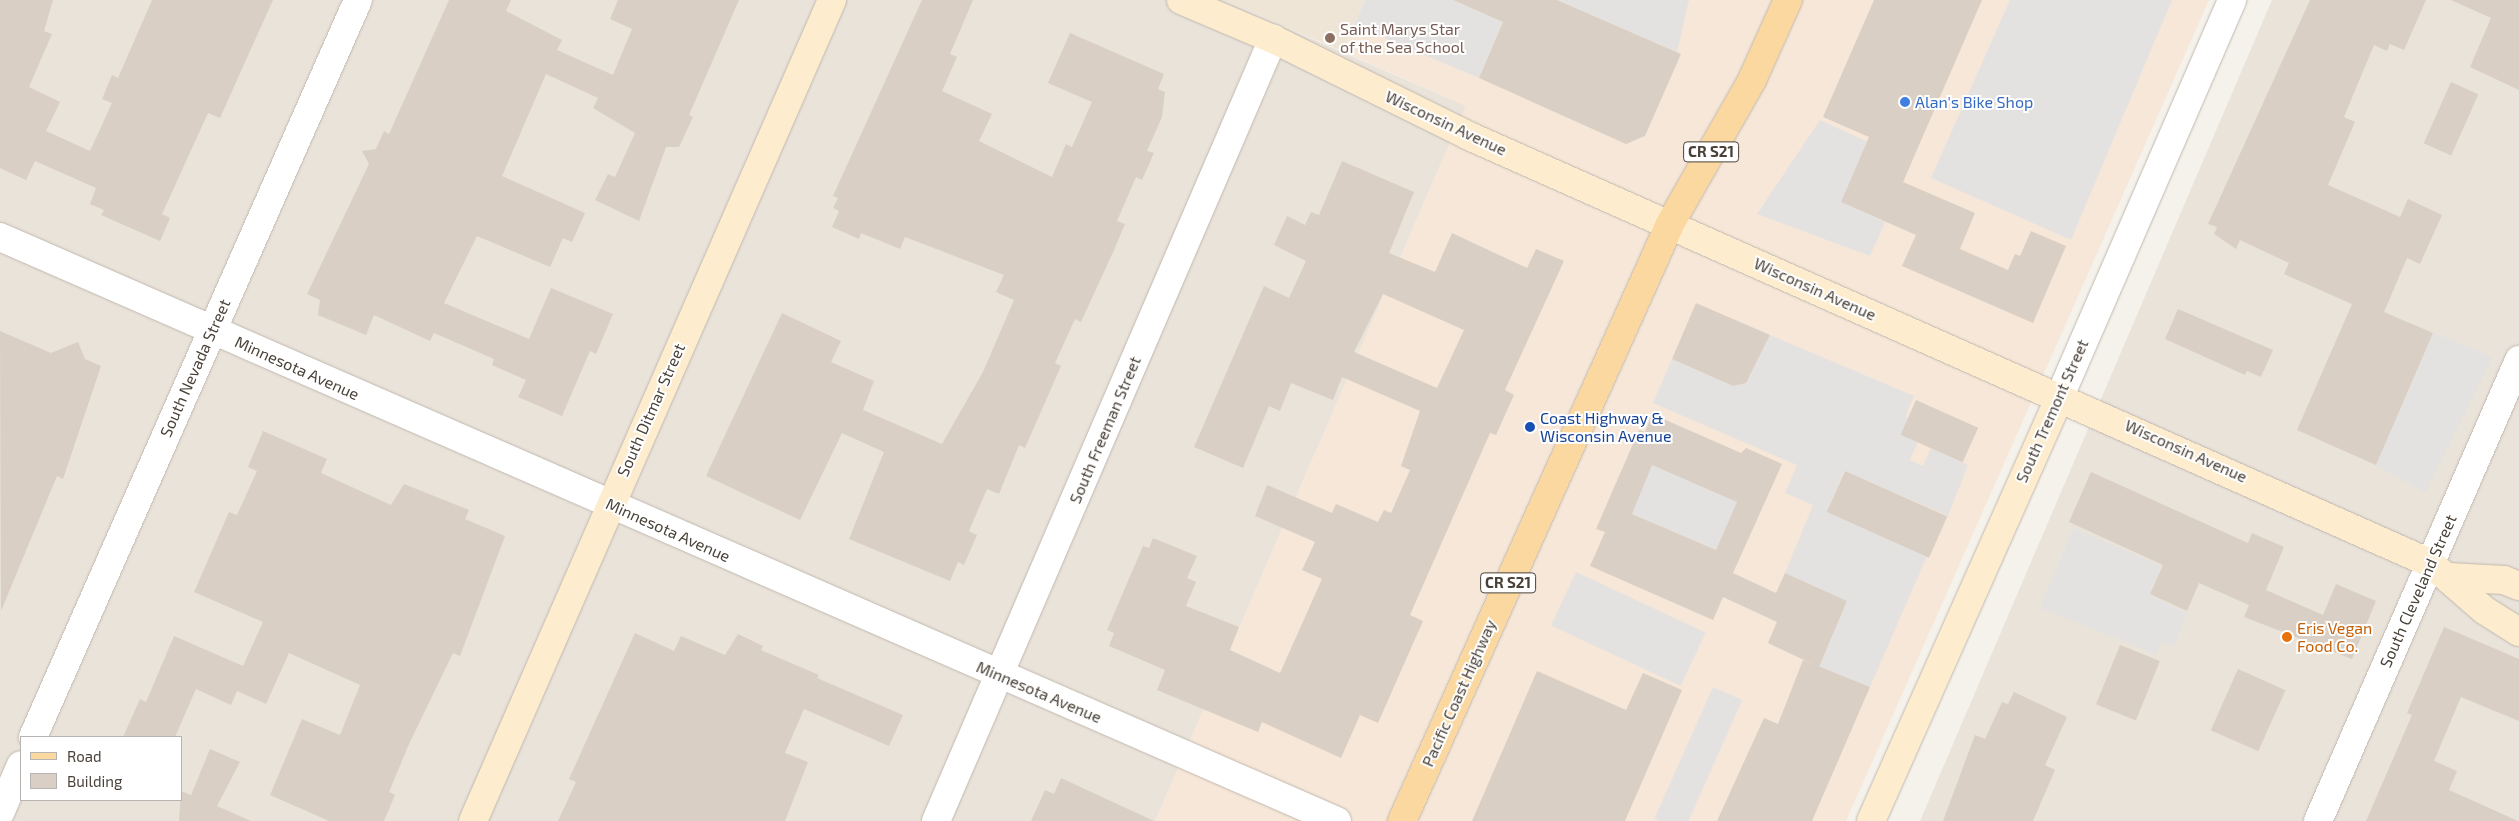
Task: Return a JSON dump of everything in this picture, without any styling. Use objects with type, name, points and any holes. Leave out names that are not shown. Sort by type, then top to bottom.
[{"type":"main road","name":"South Ditmar Street","points":[[473,821],[832,0]]},
{"type":"main road","name":"Wisconsin Avenue","points":[[1181,0],[1273,39],[1470,136],[2060,396],[2440,570],[2504,580],[2519,586]]},
{"type":"main road","name":"CR S21","points":[[1670,224],[1752,80],[1788,0]]},
{"type":"main road","name":"Pacific Coast Highway","points":[[1402,821],[1614,345],[1670,224]]},
{"type":"main road","name":"South Tremont Street","points":[[1871,821],[2060,396]]},
{"type":"main road","name":"Wisconsin Avenue","points":[[2440,570],[2484,610],[2519,632]]},
{"type":"street","name":"South Nevada Street","points":[[33,736],[358,0]]},
{"type":"street","name":"South Tremont Street","points":[[2060,396],[2232,0]]},
{"type":"street","name":"South Freeman Street","points":[[936,821],[1273,39]]},
{"type":"street","name":"Minnesota Avenue","points":[[0,237],[1337,821]]},
{"type":"street","name":"South Cleveland Street","points":[[2318,821],[2440,570],[2519,360]]},
{"type":"street","points":[[0,813],[20,767]]},
{"type":"shaded area","points":[[0,0],[1223,0],[1466,106],[1155,821],[0,821]]},
{"type":"shaded area","name":"Saint Marys Star of the Sea School","points":[[1223,0],[1365,0],[1342,51]]},
{"type":"shaded area","points":[[1365,0],[2209,0],[1846,821],[1155,821],[1466,106],[1342,51]]},
{"type":"shaded area","points":[[1365,0],[1453,0],[1503,22],[1479,78],[1354,25]]},
{"type":"shaded area","points":[[1557,0],[1689,0],[1677,52]]},
{"type":"shaded area","points":[[2010,0],[2172,0],[2071,240],[1931,178]]},
{"type":"shaded area","points":[[2272,0],[2519,0],[2519,821],[1920,821]]},
{"type":"shaded area","points":[[1820,120],[1912,162],[1901,187],[1856,168],[1841,202],[1885,222],[1870,256],[1757,214]]},
{"type":"shaded area","points":[[2433,333],[2493,357],[2425,493],[2376,465]]},
{"type":"shaded area","points":[[1770,335],[1914,396],[1906,415],[1918,442],[1910,460],[1923,466],[1931,448],[1968,465],[1948,516],[1844,471],[1827,512],[1927,556],[1870,687],[1819,667],[1847,601],[1785,573],[1813,505],[1785,493],[1797,465],[1653,403],[1672,359],[1733,386],[1746,383]]},
{"type":"shaded area","points":[[1629,455],[1760,511],[1749,538],[1726,528],[1716,550],[1632,514]]},
{"type":"shaded area","points":[[2073,528],[2162,566],[2150,595],[2186,613],[2175,647],[2162,642],[2156,654],[2040,608]]},
{"type":"shaded area","points":[[1576,572],[1706,632],[1681,686],[1551,625]]},
{"type":"shaded area","points":[[1713,687],[1742,700],[1688,821],[1660,821],[1654,819]]},
{"type":"building","points":[[0,0],[53,0],[44,31],[52,34],[29,87],[60,102],[46,131],[90,151],[112,103],[102,99],[112,75],[118,78],[152,0],[273,0],[220,118],[208,113],[162,214],[170,218],[160,241],[101,215],[104,210],[90,204],[96,188],[35,161],[26,180],[0,168]]},
{"type":"building","points":[[449,0],[511,0],[506,11],[562,40],[557,50],[613,75],[632,29],[610,19],[618,0],[739,0],[689,115],[693,117],[679,147],[666,147],[639,221],[595,200],[608,174],[615,177],[635,133],[593,108],[598,98],[546,74],[502,176],[585,213],[572,242],[563,238],[550,267],[477,236],[444,303],[529,339],[551,288],[613,314],[596,354],[590,351],[562,416],[518,397],[526,380],[492,365],[494,359],[434,333],[430,341],[374,315],[366,335],[318,315],[320,300],[307,294],[369,164],[362,151],[376,149],[384,131],[389,134]]},
{"type":"building","points":[[922,0],[973,0],[950,54],[957,57],[942,91],[992,114],[979,141],[1052,177],[1066,144],[1072,147],[1092,102],[1048,83],[1070,33],[1164,74],[1158,89],[1165,92],[1162,117],[1147,151],[1154,153],[1142,180],[1136,177],[1117,221],[1125,224],[1114,250],[1081,322],[1075,319],[1055,363],[1061,366],[1025,448],[1019,445],[999,494],[987,489],[969,531],[977,535],[964,565],[958,562],[950,581],[849,539],[884,452],[842,433],[800,520],[706,476],[782,313],[841,341],[831,362],[874,381],[863,410],[942,444],[983,372],[1014,300],[996,292],[1004,275],[905,237],[900,249],[861,233],[859,239],[832,227],[839,211],[833,208],[838,198],[833,196]]},
{"type":"building","points":[[1453,0],[1557,0],[1681,54],[1645,136],[1626,144],[1479,78],[1503,22]]},
{"type":"building","points":[[1874,0],[1982,0],[1903,182],[1975,213],[1960,249],[2008,270],[2015,254],[2020,256],[2031,231],[2066,246],[2033,323],[1902,266],[1916,235],[1841,202],[1869,137],[1823,117]]},
{"type":"building","points":[[2310,0],[2426,0],[2404,50],[2390,44],[2387,51],[2374,45],[2344,117],[2355,122],[2328,185],[2400,217],[2408,199],[2442,215],[2420,264],[2407,258],[2384,312],[2433,333],[2376,465],[2297,430],[2352,304],[2284,274],[2289,263],[2240,240],[2236,249],[2214,234],[2217,227],[2208,224]]},
{"type":"building","points":[[2451,0],[2519,0],[2519,90],[2470,67],[2491,18]]},
{"type":"building","points":[[2451,82],[2478,94],[2451,155],[2424,143]]},
{"type":"building","points":[[1342,161],[1414,192],[1389,253],[1435,272],[1452,233],[1527,268],[1536,249],[1564,261],[1505,390],[1514,395],[1496,435],[1490,433],[1410,615],[1423,621],[1378,723],[1360,715],[1341,758],[1262,722],[1258,732],[1157,690],[1165,670],[1109,646],[1114,633],[1107,630],[1143,546],[1149,548],[1153,538],[1197,556],[1187,578],[1196,582],[1186,606],[1239,627],[1230,650],[1280,673],[1322,579],[1302,570],[1315,542],[1255,516],[1267,485],[1332,513],[1336,504],[1378,522],[1384,510],[1391,513],[1410,470],[1401,466],[1420,411],[1342,377],[1333,400],[1291,383],[1280,411],[1269,406],[1243,468],[1194,447],[1264,286],[1289,298],[1306,261],[1274,245],[1287,216],[1305,225],[1311,212],[1319,215]],"holes":[[[1383,294],[1464,330],[1437,388],[1354,352]]]},
{"type":"building","points":[[1696,303],[1770,335],[1746,383],[1733,386],[1672,359]]},
{"type":"building","points":[[2178,309],[2273,350],[2261,377],[2247,371],[2245,375],[2165,339]]},
{"type":"building","points":[[0,331],[51,353],[78,342],[85,359],[101,366],[63,479],[57,476],[1,611]]},
{"type":"building","points":[[1916,400],[1978,428],[1963,462],[1901,435]]},
{"type":"building","points":[[1652,414],[1741,453],[1746,448],[1782,464],[1733,573],[1776,593],[1785,573],[1847,601],[1819,667],[1768,643],[1777,622],[1723,597],[1713,620],[1590,566],[1605,532],[1596,529],[1639,430],[1645,432]],"holes":[[[1652,465],[1737,502],[1716,550],[1632,514]]]},
{"type":"building","points":[[263,431],[327,459],[321,473],[391,505],[404,484],[469,510],[465,519],[505,536],[460,656],[453,653],[409,744],[389,792],[395,795],[384,821],[329,821],[270,795],[302,719],[340,735],[360,685],[289,653],[266,704],[237,691],[231,705],[196,689],[175,736],[123,736],[140,699],[146,702],[174,636],[243,666],[263,622],[194,592],[229,512],[237,515],[257,471],[248,467]]},
{"type":"building","points":[[1845,471],[1947,517],[1929,558],[1827,512]]},
{"type":"building","points":[[2091,472],[2248,543],[2252,533],[2284,547],[2266,590],[2323,615],[2336,584],[2376,601],[2352,659],[2244,617],[2249,605],[2199,583],[2187,611],[2150,594],[2163,565],[2069,522]]},
{"type":"building","points":[[2444,627],[2519,659],[2519,721],[2461,697],[2434,761],[2457,771],[2449,790],[2518,821],[2366,821],[2412,715],[2407,713]]},
{"type":"building","points":[[635,633],[674,651],[681,636],[725,655],[738,634],[763,646],[761,650],[819,675],[817,678],[903,715],[889,746],[804,709],[785,753],[808,762],[785,821],[558,821],[576,782],[569,779]]},
{"type":"building","points":[[2120,645],[2160,661],[2136,720],[2096,704]]},
{"type":"building","points":[[1803,660],[1870,687],[1812,821],[1717,821],[1764,718],[1778,724]]},
{"type":"building","points":[[2238,669],[2286,690],[2258,751],[2211,730]]},
{"type":"building","points":[[1537,671],[1626,710],[1643,673],[1682,690],[1625,821],[1472,821]]},
{"type":"building","points":[[2014,692],[2067,717],[2045,765],[2055,770],[2033,821],[1943,821],[1975,735],[1985,739],[2002,702],[2008,704]]},
{"type":"building","points":[[210,749],[240,762],[217,806],[251,821],[179,821],[182,791],[191,795]]},
{"type":"building","points":[[1061,778],[1154,821],[1031,821],[1045,790],[1054,794]]},
{"type":"place","name":"Saint Marys Star of the Sea School","points":[[1330,38]]},
{"type":"place","name":"Alan's Bike Shop","points":[[1905,102]]},
{"type":"place","name":"Coast Highway & Wisconsin Avenue","points":[[1530,427]]},
{"type":"place","name":"Eris Vegan Food Co.","points":[[2287,637]]}]
